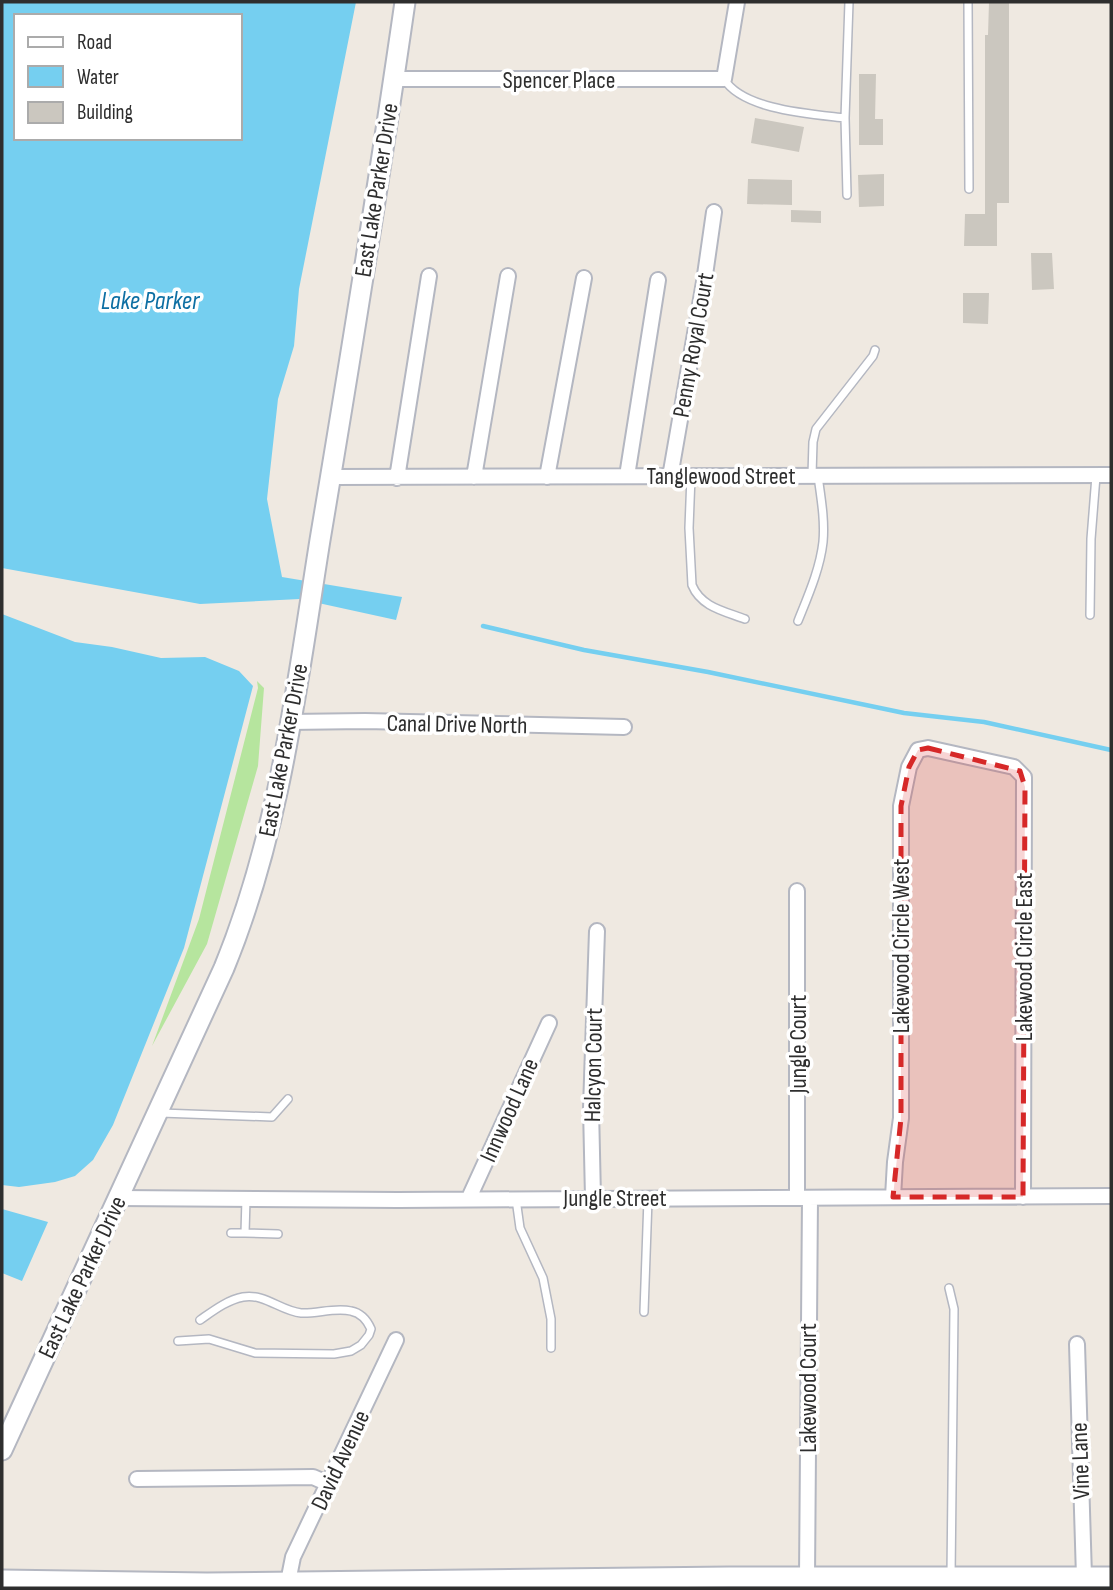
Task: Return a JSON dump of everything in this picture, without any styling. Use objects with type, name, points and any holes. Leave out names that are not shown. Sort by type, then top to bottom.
[{"type":"street","name":"East Lake Parker Drive","points":[[2,1450],[224,968],[252,894],[272,818],[310,604],[405,2]]},
{"type":"street","points":[[724,79],[737,2]]},
{"type":"street","name":"Spencer Place","points":[[394,79],[724,79]]},
{"type":"street","name":"Penny Royal Court","points":[[670,477],[714,212]]},
{"type":"street","points":[[397,478],[429,276]]},
{"type":"street","points":[[474,477],[508,276]]},
{"type":"street","points":[[547,477],[584,278]]},
{"type":"street","points":[[627,477],[658,281]]},
{"type":"street","name":"Tanglewood Street","points":[[331,477],[1104,475]]},
{"type":"street","name":"Canal Drive North","points":[[289,722],[365,721],[624,727]]},
{"type":"street","name":"Lakewood Circle West","points":[[893,1197],[901,1118],[903,788],[914,755],[922,748],[969,757]]},
{"type":"street","name":"Lakewood Circle East","points":[[969,757],[1014,767],[1024,777],[1023,1197]]},
{"type":"street","name":"Jungle Court","points":[[797,891],[804,1198]]},
{"type":"street","name":"Halcyon Court","points":[[593,1198],[591,1108],[597,931]]},
{"type":"street","name":"Innwood Lane","points":[[469,1198],[549,1023]]},
{"type":"street","name":"Jungle Street","points":[[118,1198],[1111,1196]]},
{"type":"street","name":"Lakewood Court","points":[[804,1198],[807,1577]]},
{"type":"street","name":"David Avenue","points":[[288,1582],[293,1557],[397,1340]]},
{"type":"street","name":"Vine Lane","points":[[1077,1344],[1084,1577]]},
{"type":"street","points":[[137,1479],[313,1477],[329,1484]]},
{"type":"street","points":[[2,1580],[155,1585],[288,1582],[729,1583],[807,1577],[1111,1577]]},
{"type":"lane","points":[[847,195],[845,118],[849,2]]},
{"type":"lane","points":[[968,2],[969,188]]},
{"type":"lane","points":[[724,79],[730,88],[754,101],[796,112],[845,118]]},
{"type":"lane","points":[[798,621],[823,543],[823,507],[815,476],[813,442],[816,429],[875,350]]},
{"type":"lane","points":[[1090,615],[1091,539],[1104,475]]},
{"type":"lane","points":[[691,477],[689,528],[692,585],[704,602],[745,619]]},
{"type":"lane","points":[[157,1113],[272,1117],[288,1099]]},
{"type":"lane","points":[[516,1198],[520,1228],[543,1278],[551,1319],[551,1348]]},
{"type":"lane","points":[[644,1312],[648,1198]]},
{"type":"lane","points":[[245,1233],[246,1199]]},
{"type":"lane","points":[[231,1233],[278,1234]]},
{"type":"lane","points":[[949,1288],[954,1310],[951,1577]]},
{"type":"lane","points":[[178,1341],[209,1339],[254,1353],[334,1353],[351,1351],[361,1345],[371,1329],[361,1315],[351,1311],[301,1312],[275,1306],[254,1296],[242,1297],[220,1306],[200,1320]]},
{"type":"highlighted area","points":[[928,748],[1020,771],[1025,787],[1023,1197],[893,1197],[901,1118],[901,806],[909,767],[918,750]]},
{"type":"green space","points":[[257,681],[264,688],[258,766],[207,944],[152,1046],[199,919],[258,688]]},
{"type":"water","name":"Lake Parker","points":[[2,2],[356,2],[299,289],[294,346],[278,399],[267,499],[282,577],[402,597],[396,620],[300,599],[200,604],[2,568]]},
{"type":"water","points":[[2,614],[75,642],[161,658],[205,657],[239,671],[253,686],[184,948],[113,1125],[93,1160],[75,1176],[19,1187],[2,1185]]},
{"type":"water","points":[[2,1209],[48,1222],[22,1281],[2,1273]]},
{"type":"building","points":[[989,2],[1009,2],[1009,203],[997,203],[997,246],[964,246],[965,214],[985,214],[985,35],[988,35]]},
{"type":"building","points":[[859,74],[876,74],[875,119],[883,119],[883,145],[859,145]]},
{"type":"building","points":[[755,118],[804,127],[799,152],[751,143]]},
{"type":"building","points":[[884,174],[884,206],[859,207],[858,175]]},
{"type":"building","points":[[748,179],[792,180],[792,205],[747,204]]},
{"type":"building","points":[[791,210],[821,211],[821,223],[791,222]]},
{"type":"building","points":[[1031,253],[1052,253],[1054,289],[1032,290]]},
{"type":"building","points":[[963,293],[989,293],[988,324],[963,323]]},
{"type":"waterway","points":[[483,626],[584,650],[708,672],[904,713],[984,722],[1111,750]]}]
